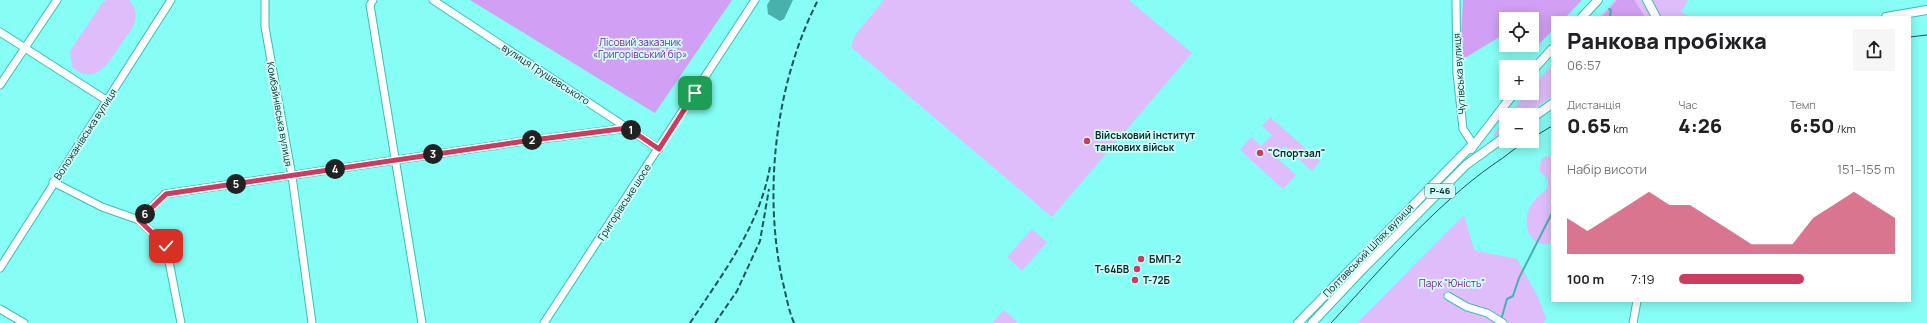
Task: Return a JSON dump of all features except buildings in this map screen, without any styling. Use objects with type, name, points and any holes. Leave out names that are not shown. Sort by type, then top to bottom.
[{"type":"main road","points":[[1583,16],[1598,0]]},
{"type":"main road","points":[[1648,0],[1650,9],[1655,16]]},
{"type":"main road","points":[[1892,16],[1927,10]]},
{"type":"main road","points":[[1539,63],[1551,49]]},
{"type":"main road","name":"Полтавський Шлях вулиця","points":[[1312,323],[1445,186],[1473,144],[1508,100]]},
{"type":"main road","points":[[1539,113],[1551,105]]},
{"type":"main road","name":"Р-46","points":[[1445,186],[1472,160],[1499,141]]},
{"type":"main road","name":"Полтавський Шлях вулиця","points":[[1298,323],[1473,144]]},
{"type":"street","points":[[0,84],[57,0]]},
{"type":"street","name":"Воложанівська вулиця","points":[[0,268],[53,182],[171,0]]},
{"type":"street","name":"Комбайнівська вулиця","points":[[265,0],[265,27],[292,176],[312,323]]},
{"type":"street","points":[[373,0],[370,6],[422,323]]},
{"type":"street","name":"вулиця Грушевського","points":[[433,0],[659,149]]},
{"type":"street","name":"Григорівське шосе","points":[[544,323],[755,0]]},
{"type":"street","name":"Чутівська вулиця","points":[[1456,0],[1457,73],[1463,129],[1473,144]]},
{"type":"street","points":[[0,32],[106,100]]},
{"type":"street","points":[[139,220],[166,194],[395,160],[628,128]]},
{"type":"street","points":[[53,182],[102,207],[139,220],[166,246],[181,323]]},
{"type":"street","points":[[1448,296],[1467,307],[1487,312],[1500,321]]},
{"type":"street","points":[[1633,323],[1637,302]]},
{"type":"street","points":[[0,309],[24,323]]},
{"type":"green space","points":[[107,0],[129,0],[134,6],[136,17],[134,23],[112,58],[101,70],[88,74],[81,72],[72,67],[70,51],[103,2]]},
{"type":"green space","name":"Лісовий заказник «Григорівський бір»","points":[[470,0],[732,0],[655,113]]},
{"type":"green space","points":[[884,0],[1129,0],[1192,53],[1052,217],[851,47],[855,35]]},
{"type":"green space","points":[[1463,0],[1582,0],[1567,16],[1551,16],[1551,32],[1539,44],[1539,12],[1499,12],[1499,37],[1460,61]]},
{"type":"green space","points":[[1615,0],[1642,0],[1650,16],[1600,16]]},
{"type":"green space","points":[[1617,0],[1634,0],[1644,16],[1603,16]]},
{"type":"green space","points":[[1652,0],[1688,0],[1681,12],[1688,16],[1660,16]]},
{"type":"green space","points":[[1551,66],[1551,98],[1535,108],[1515,108],[1521,100],[1539,100],[1539,79]]},
{"type":"green space","name":"\"Спортзал\"","points":[[1270,117],[1320,161],[1312,171],[1284,146],[1275,156],[1296,175],[1283,189],[1240,150],[1251,137],[1261,146],[1272,135],[1262,126]]},
{"type":"green space","points":[[1499,128],[1499,134],[1494,137]]},
{"type":"green space","points":[[1551,155],[1551,243],[1544,244],[1538,243],[1533,239],[1527,228],[1527,214],[1530,207],[1548,186],[1547,179],[1539,172],[1541,159]]},
{"type":"green space","name":"Парк \"Юність\"","points":[[1464,215],[1474,250],[1517,259],[1538,297],[1546,318],[1544,323],[1357,323]]},
{"type":"green space","points":[[1032,229],[1047,242],[1022,271],[1007,257]]},
{"type":"green space","points":[[1004,310],[1018,323],[992,323]]},
{"type":"water","points":[[770,0],[793,0],[784,19],[780,21],[768,14],[767,5]]},
{"type":"waterway","points":[[1609,9],[1611,10],[1610,16]]},
{"type":"waterway","points":[[1501,320],[1507,299],[1513,296],[1519,278],[1551,215]]},
{"type":"tram line","points":[[1911,37],[1927,35]]},
{"type":"tram line","points":[[1539,134],[1551,127]]},
{"type":"tram line","points":[[1331,323],[1429,218],[1472,180],[1516,148]]},
{"type":"railway","points":[[794,323],[782,279],[776,245],[774,173],[777,136],[783,101],[792,66],[804,32],[818,0]]},
{"type":"railway","points":[[690,323],[727,267],[749,230],[758,210],[770,167]]},
{"type":"railway","points":[[715,323],[737,291],[760,241],[769,189]]},
{"type":"place","name":"Військовий інститут танкових військ","points":[[1087,141]]},
{"type":"place","name":"\"Спортзал\"","points":[[1260,153]]},
{"type":"place","name":"БМП-2","points":[[1141,259]]},
{"type":"place","name":"Т-64БВ","points":[[1137,269]]},
{"type":"place","name":"Т-72Б","points":[[1135,280]]},
{"type":"route","points":[[166,246],[139,220],[166,194],[525,141],[628,128],[659,149],[695,93]]}]
